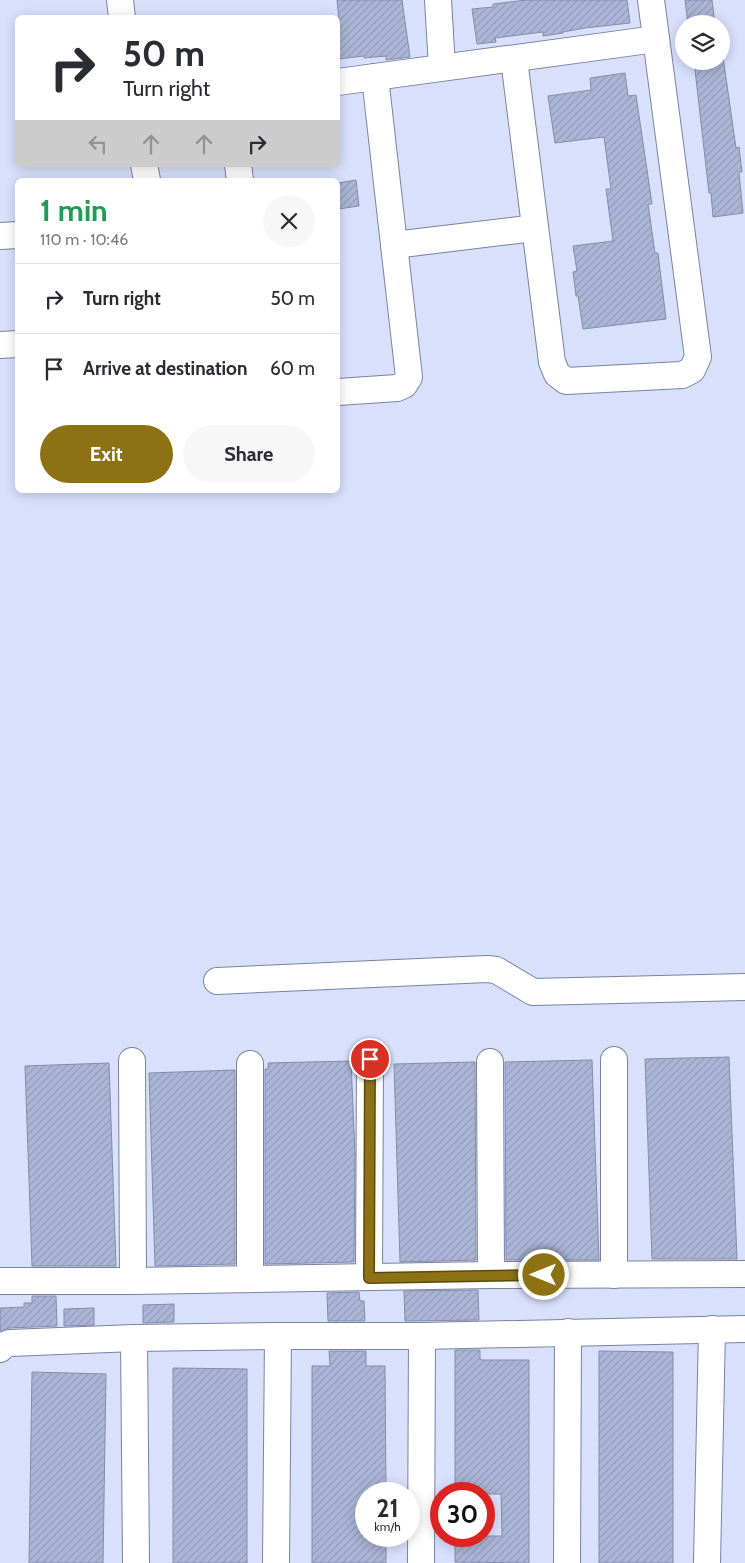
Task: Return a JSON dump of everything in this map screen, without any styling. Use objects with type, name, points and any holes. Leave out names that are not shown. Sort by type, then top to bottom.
[{"type":"street","points":[[120,0],[122,15]]},
{"type":"street","points":[[438,0],[442,67]]},
{"type":"street","points":[[514,59],[552,362],[557,374],[566,381],[682,375],[692,370],[698,357],[651,0]]},
{"type":"street","points":[[340,82],[656,40]]},
{"type":"street","points":[[340,392],[397,388],[404,385],[409,377],[375,76]]},
{"type":"street","points":[[394,245],[535,228]]},
{"type":"street","points":[[0,236],[15,235]]},
{"type":"street","points":[[0,345],[15,344]]},
{"type":"street","points":[[216,981],[487,969],[496,970],[533,992],[745,987]]},
{"type":"street","points":[[369,1278],[370,1059]]},
{"type":"street","points":[[132,1060],[134,1281]]},
{"type":"street","points":[[614,1060],[614,1275]]},
{"type":"street","points":[[490,1062],[491,1275]]},
{"type":"street","points":[[250,1064],[250,1278]]},
{"type":"street","points":[[0,1281],[745,1274]]},
{"type":"street","points":[[707,1563],[712,1329]]},
{"type":"street","points":[[0,1349],[2,1346],[10,1343],[134,1338],[422,1336],[745,1329]]},
{"type":"street","points":[[567,1563],[568,1332]]},
{"type":"street","points":[[276,1563],[278,1336]]},
{"type":"street","points":[[421,1563],[422,1336]]},
{"type":"street","points":[[134,1338],[136,1563]]},
{"type":"building","points":[[337,0],[402,0],[410,57],[386,60],[386,56],[340,59]]},
{"type":"building","points":[[526,0],[627,0],[630,23],[585,28],[543,36],[543,32],[495,38],[496,42],[477,44],[472,9]]},
{"type":"building","points":[[685,0],[712,0],[714,15],[687,15]]},
{"type":"building","points":[[695,70],[725,70],[736,148],[739,147],[742,172],[739,172],[743,213],[713,217],[711,193],[709,193]]},
{"type":"building","points":[[625,73],[628,96],[636,95],[652,204],[648,204],[655,253],[658,253],[666,319],[583,329],[573,272],[577,271],[573,246],[613,241],[606,189],[611,189],[604,137],[555,143],[548,96],[591,90],[590,78]]},
{"type":"building","points":[[356,180],[359,206],[340,209],[340,183]]},
{"type":"building","points":[[729,1057],[737,1259],[652,1259],[645,1059]]},
{"type":"building","points":[[592,1060],[599,1260],[506,1260],[505,1062]]},
{"type":"building","points":[[351,1061],[355,1154],[354,1262],[265,1264],[265,1069],[268,1069],[268,1063]]},
{"type":"building","points":[[475,1062],[476,1260],[400,1262],[394,1064]]},
{"type":"building","points":[[109,1063],[116,1266],[32,1266],[25,1066]]},
{"type":"building","points":[[235,1070],[235,1264],[155,1266],[149,1073]]},
{"type":"building","points":[[478,1290],[479,1320],[405,1321],[404,1291]]},
{"type":"building","points":[[359,1292],[360,1301],[364,1301],[365,1321],[328,1321],[327,1293]]},
{"type":"building","points":[[32,1296],[56,1296],[57,1326],[9,1328],[0,1331],[0,1308],[24,1307],[24,1303],[32,1303]]},
{"type":"building","points":[[174,1304],[174,1322],[143,1323],[143,1305]]},
{"type":"building","points":[[94,1308],[94,1325],[64,1326],[64,1309]]},
{"type":"building","points":[[455,1350],[480,1350],[480,1359],[482,1360],[529,1360],[529,1563],[455,1562],[455,1547],[495,1547],[495,1536],[502,1536],[501,1494],[495,1494],[495,1482],[455,1482]]},
{"type":"building","points":[[329,1351],[366,1351],[366,1366],[385,1366],[386,1482],[355,1482],[355,1547],[386,1547],[386,1563],[312,1563],[312,1366],[330,1366]]},
{"type":"building","points":[[599,1351],[673,1352],[673,1563],[599,1563]]},
{"type":"building","points":[[173,1368],[247,1369],[247,1563],[173,1563]]},
{"type":"building","points":[[32,1372],[106,1374],[103,1563],[29,1563]]},
{"type":"route","points":[[370,1059],[369,1278],[544,1275]]}]
